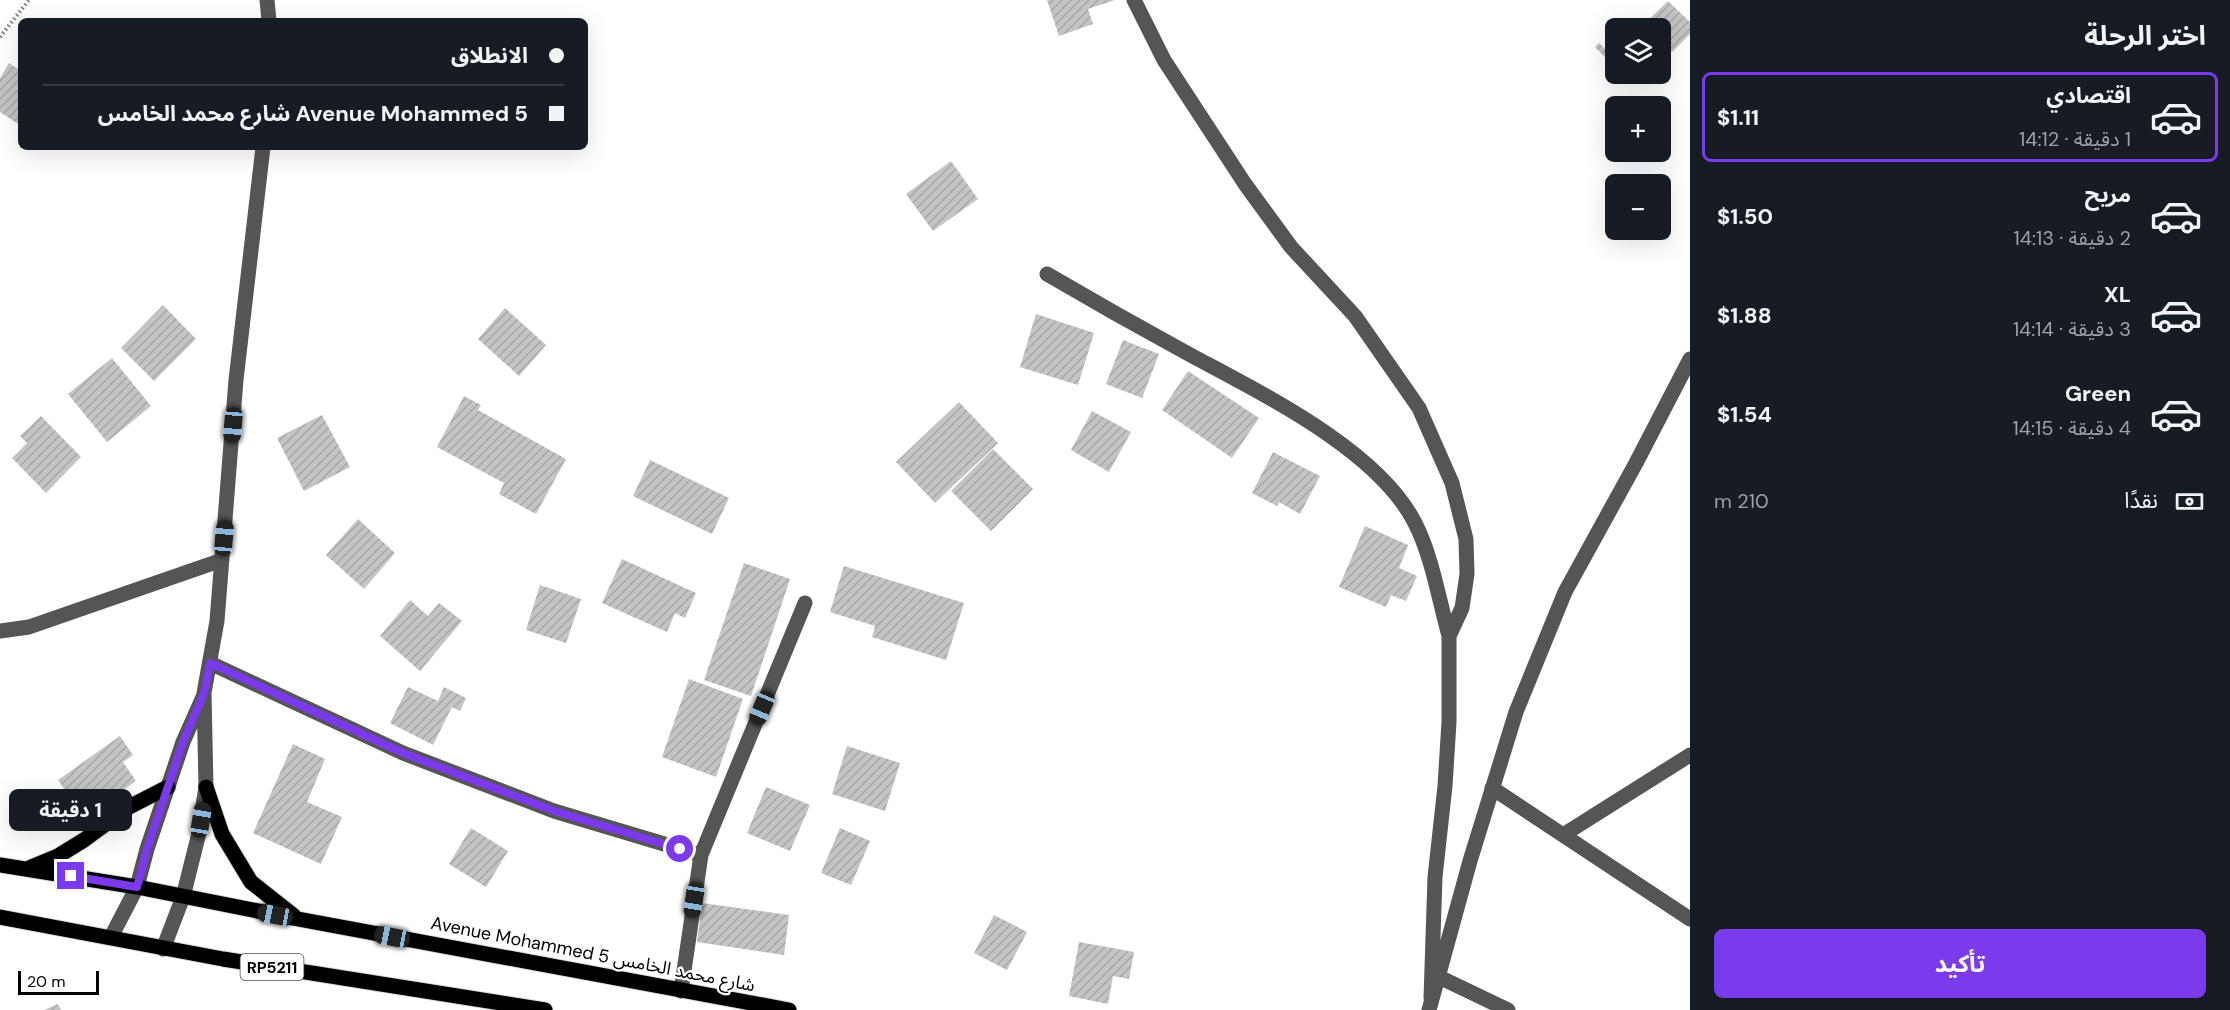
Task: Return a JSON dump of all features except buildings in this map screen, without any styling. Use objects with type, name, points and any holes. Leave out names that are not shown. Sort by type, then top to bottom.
[{"type":"main road","points":[[27,869],[58,856],[129,807],[168,787]]},
{"type":"main road","points":[[206,787],[222,834],[251,882],[298,919]]},
{"type":"main road","name":"Avenue Mohammed 5 شارع محمد الخامس","points":[[0,865],[137,887],[789,1010]]},
{"type":"main road","name":"RP5211","points":[[0,917],[163,949],[496,1006],[545,1010]]},
{"type":"street","points":[[267,0],[269,18]]},
{"type":"street","points":[[1134,0],[1164,60],[1245,184],[1291,247],[1355,316],[1419,408],[1452,483],[1466,539],[1467,574],[1462,608],[1449,636]]},
{"type":"street","points":[[111,937],[137,887],[147,849],[183,742],[204,693],[210,663],[217,621],[236,380],[263,150]]},
{"type":"street","points":[[1047,274],[1107,310],[1316,426],[1370,466],[1397,494],[1415,522],[1423,541],[1449,636],[1449,722],[1435,877],[1430,1004]]},
{"type":"street","points":[[1430,1004],[1516,712],[1565,592],[1690,359]]},
{"type":"street","points":[[0,631],[29,627],[222,560]]},
{"type":"street","points":[[681,991],[701,855],[805,603]]},
{"type":"street","points":[[210,663],[403,753],[554,811],[701,855]]},
{"type":"street","points":[[163,949],[183,897],[198,837],[206,787],[204,693]]},
{"type":"street","points":[[1563,835],[1690,755]]},
{"type":"street","points":[[1492,788],[1690,920]]},
{"type":"street","points":[[1437,976],[1508,1010]]},
{"type":"path","points":[[0,37],[28,0]]},
{"type":"route","points":[[71,876],[137,887],[147,849],[183,742],[204,693],[210,663],[403,753],[554,811],[680,849]]}]
